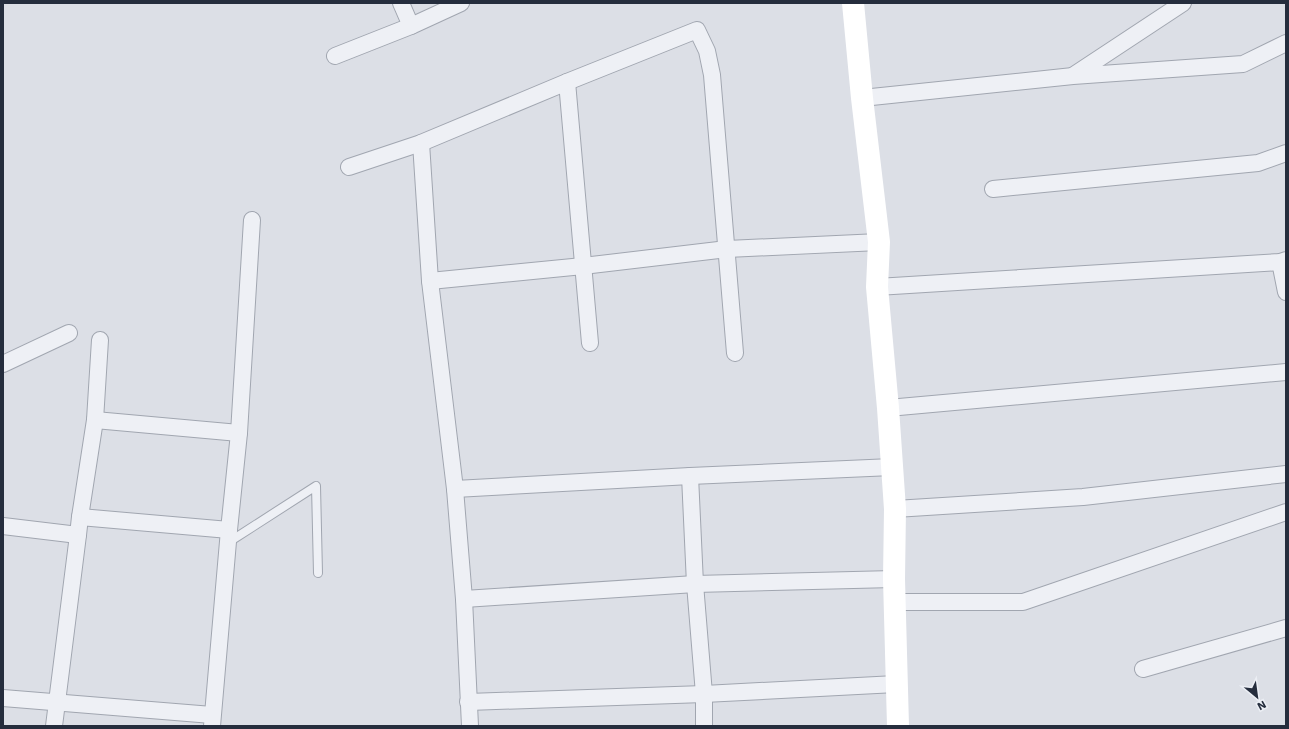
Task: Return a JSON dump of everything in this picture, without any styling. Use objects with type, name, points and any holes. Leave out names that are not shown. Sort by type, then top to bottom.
[{"type":"street","points":[[401,3],[411,26]]},
{"type":"street","points":[[335,56],[411,26],[461,3]]},
{"type":"street","points":[[853,3],[862,98],[879,242],[877,288],[888,408],[895,509],[894,580],[898,726]]},
{"type":"street","points":[[1073,76],[1183,3]]},
{"type":"street","points":[[349,167],[421,143],[696,30],[707,51],[712,75],[735,353]]},
{"type":"street","points":[[862,98],[1073,76],[1243,64],[1286,43]]},
{"type":"street","points":[[567,82],[590,342]]},
{"type":"street","points":[[421,143],[430,281],[455,489],[464,599],[470,726]]},
{"type":"street","points":[[993,188],[1258,163],[1286,153]]},
{"type":"street","points":[[3,698],[56,702],[212,720],[228,536],[239,433],[252,220]]},
{"type":"street","points":[[430,281],[583,266],[727,249],[879,242]]},
{"type":"street","points":[[877,288],[1283,261],[1286,292]]},
{"type":"street","points":[[3,364],[68,333]]},
{"type":"street","points":[[54,726],[80,517],[95,420],[100,340]]},
{"type":"street","points":[[888,408],[1286,372]]},
{"type":"street","points":[[95,420],[239,433]]},
{"type":"street","points":[[455,489],[892,467]]},
{"type":"street","points":[[895,509],[1083,496],[1286,474]]},
{"type":"street","points":[[690,476],[695,584],[704,694],[704,726]]},
{"type":"street","points":[[895,602],[1023,602],[1286,512]]},
{"type":"street","points":[[80,517],[228,536]]},
{"type":"street","points":[[3,526],[78,535]]},
{"type":"street","points":[[464,599],[695,584],[894,580]]},
{"type":"street","points":[[1143,669],[1286,628]]},
{"type":"street","points":[[468,702],[704,694],[896,684]]},
{"type":"lane","points":[[228,536],[316,486],[318,572]]}]
